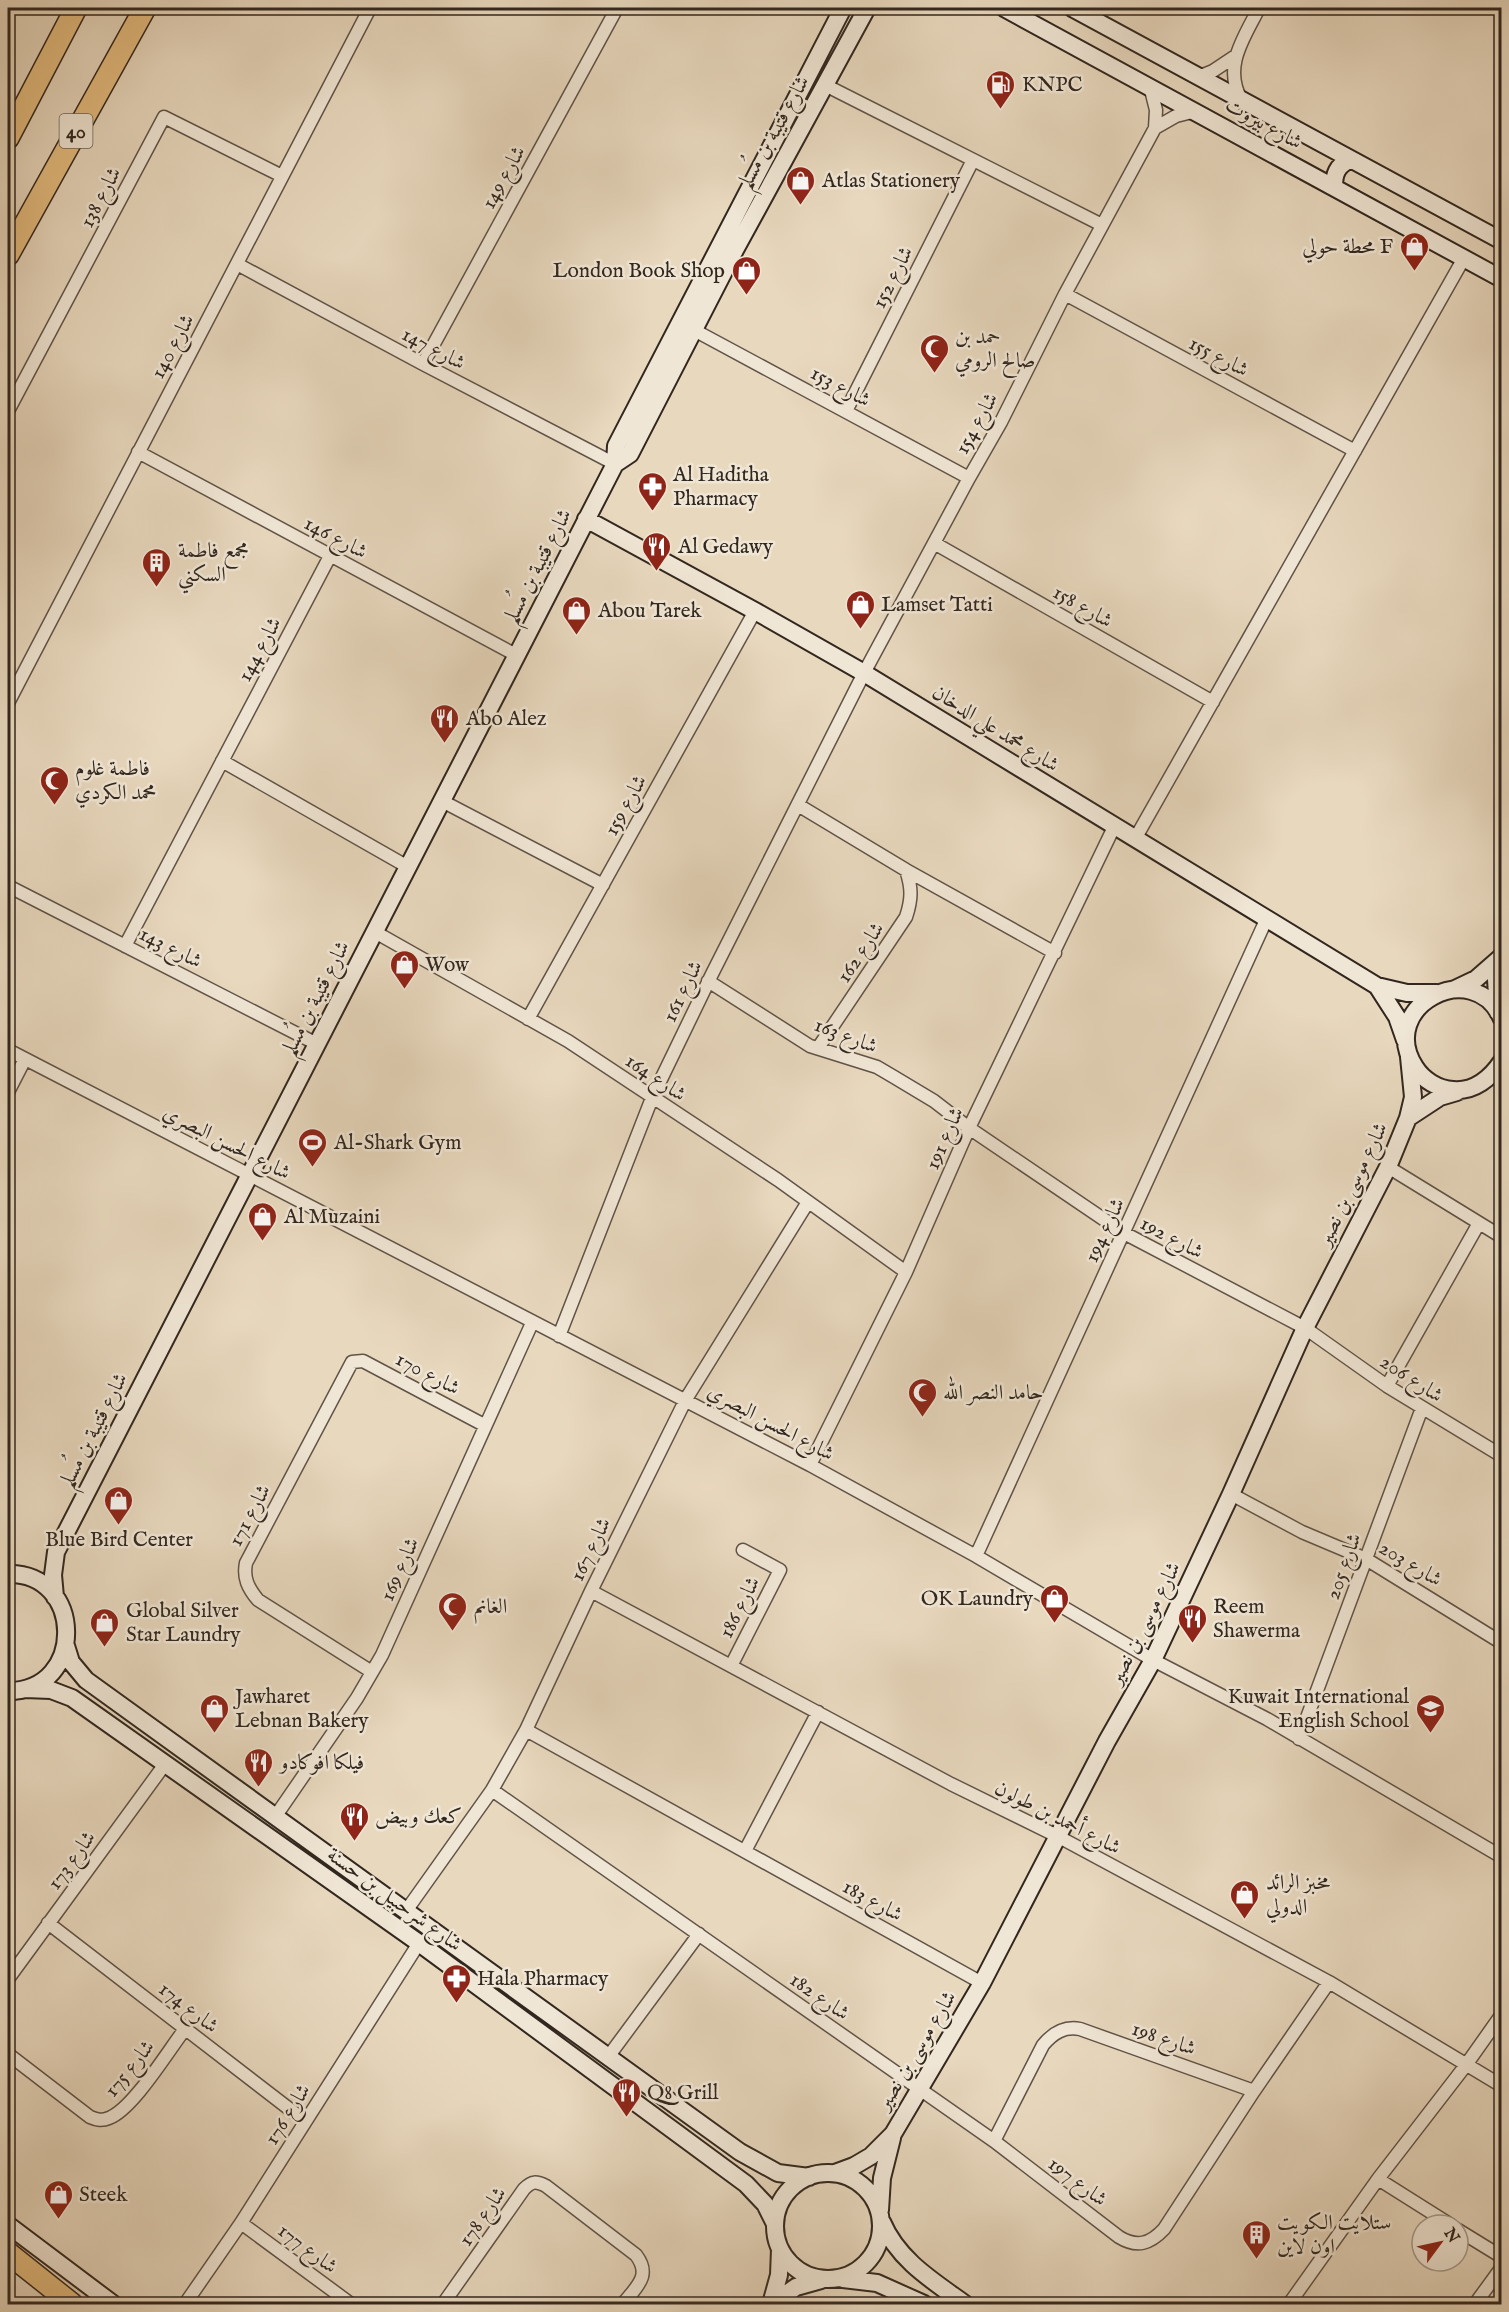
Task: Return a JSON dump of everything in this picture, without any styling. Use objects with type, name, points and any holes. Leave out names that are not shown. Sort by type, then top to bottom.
[{"type":"highway","points":[[8,138],[76,8]]},
{"type":"highway","name":"40","points":[[8,255],[145,8]]},
{"type":"highway","points":[[8,2253],[72,2304]]},
{"type":"highway","points":[[8,2269],[57,2304]]},
{"type":"street","name":"شارع 140","points":[[8,703],[13,680],[138,453],[370,8]]},
{"type":"street","name":"شارع 149","points":[[423,364],[617,8]]},
{"type":"street","name":"شارع قتيبة بن مُسلم","points":[[55,1598],[53,1575],[56,1552],[615,464],[616,446],[843,8]]},
{"type":"street","name":"شارع قتيبة بن مُسلم","points":[[615,464],[630,454],[867,8]]},
{"type":"street","name":"شارع بيروت","points":[[1004,8],[1496,274]]},
{"type":"street","name":"شارع بيروت","points":[[1072,8],[1502,242]]},
{"type":"street","points":[[1242,101],[1235,88],[1234,57],[1259,8]]},
{"type":"street","points":[[1198,77],[1220,67],[1234,57]]},
{"type":"street","points":[[825,85],[1102,225]]},
{"type":"street","points":[[1150,86],[1156,110],[1155,128]]},
{"type":"street","points":[[1155,128],[1176,116],[1196,111]]},
{"type":"street","name":"شارع 138","points":[[8,411],[164,117],[282,176]]},
{"type":"street","name":"شارع 154","points":[[864,673],[1001,422],[1065,294],[1155,128]]},
{"type":"street","name":"شارع 152","points":[[846,411],[973,160]]},
{"type":"street","points":[[1334,187],[1336,170],[1349,160]]},
{"type":"street","points":[[1135,839],[1464,258]]},
{"type":"street","name":"شارع 147","points":[[237,264],[615,464]]},
{"type":"street","name":"شارع 155","points":[[1065,294],[1355,452]]},
{"type":"street","name":"شارع 153","points":[[694,330],[969,477]]},
{"type":"street","name":"شارع 146","points":[[138,453],[516,656]]},
{"type":"street","name":"شارع محمد علي الدخان","points":[[586,519],[864,673],[1377,986],[1418,994],[1437,993]]},
{"type":"street","name":"شارع 158","points":[[934,543],[1213,702]]},
{"type":"street","name":"شارع 144","points":[[125,946],[330,556]]},
{"type":"street","name":"شارع 159","points":[[528,1018],[755,611]]},
{"type":"street","name":"شارع 161","points":[[559,1336],[652,1098],[708,981],[864,673]]},
{"type":"street","points":[[222,761],[408,867]]},
{"type":"street","points":[[442,801],[603,885]]},
{"type":"street","points":[[798,805],[906,870],[1054,953]]},
{"type":"street","name":"شارع 191","points":[[810,1465],[906,1272],[969,1128],[1114,826]]},
{"type":"street","name":"شارع 162","points":[[818,1048],[906,917],[911,902],[912,887],[906,870]]},
{"type":"street","name":"شارع 143","points":[[8,886],[317,1044]]},
{"type":"street","name":"شارع 194","points":[[976,1556],[1266,920]]},
{"type":"street","name":"شارع 164","points":[[375,932],[568,1041],[778,1180],[906,1272]]},
{"type":"street","points":[[1501,956],[1476,979],[1454,989],[1437,993],[1424,1001],[1414,1013],[1407,1027],[1408,1050],[1416,1070],[1426,1080],[1440,1087],[1454,1090],[1502,1083]]},
{"type":"street","points":[[1500,1016],[1495,987],[1501,956]]},
{"type":"street","name":"شارع 163","points":[[708,981],[810,1046],[877,1067],[934,1101],[969,1128]]},
{"type":"street","name":"شارع محمد علي الدخان","points":[[1377,986],[1398,1017],[1408,1050]]},
{"type":"street","points":[[1454,989],[1471,992],[1486,999],[1500,1016]]},
{"type":"street","name":"شارع الحسن البصري","points":[[8,1050],[810,1465],[976,1556],[1153,1660],[1267,1719],[1502,1857]]},
{"type":"street","name":"شارع موسى بن نصير","points":[[835,2173],[871,2156],[893,2134],[982,1983],[1059,1838],[1107,1741],[1153,1660],[1305,1329],[1388,1167],[1408,1118],[1413,1085],[1408,1050]]},
{"type":"street","points":[[8,1092],[25,1059]]},
{"type":"street","points":[[1475,1086],[1494,1073],[1502,1061]]},
{"type":"street","name":"شارع موسى بن نصير","points":[[1408,1118],[1440,1097],[1475,1086]]},
{"type":"street","name":"شارع 192","points":[[969,1128],[1124,1233],[1305,1329]]},
{"type":"street","points":[[1388,1167],[1502,1237]]},
{"type":"street","name":"شارع 167","points":[[406,1911],[492,1790],[526,1730],[591,1591],[686,1399],[808,1202]]},
{"type":"street","points":[[1387,1386],[1479,1223]]},
{"type":"street","name":"شارع 169","points":[[275,1817],[345,1716],[394,1630],[484,1425],[532,1323]]},
{"type":"street","name":"شارع 206","points":[[1305,1329],[1387,1386],[1501,1453]]},
{"type":"street","name":"شارع 170","points":[[352,1362],[363,1361],[484,1425]]},
{"type":"street","name":"شارع 171","points":[[352,1362],[246,1563],[244,1572],[250,1590],[258,1600],[372,1672]]},
{"type":"street","name":"شارع 205","points":[[1299,1738],[1422,1408]]},
{"type":"street","name":"شارع 203","points":[[1231,1494],[1302,1532],[1366,1558],[1502,1643]]},
{"type":"street","name":"شارع 186","points":[[731,1666],[780,1570],[743,1550]]},
{"type":"street","name":"شارع قتيبة بن مُسلم","points":[[27,1577],[56,1552]]},
{"type":"street","points":[[8,1574],[27,1577],[40,1583],[61,1606],[67,1626],[66,1646],[51,1673],[34,1686],[8,1692]]},
{"type":"street","name":"شارع أحمد بن طولون","points":[[591,1591],[951,1784],[1059,1838],[1329,1982],[1502,2086]]},
{"type":"street","name":"شارع شرحبيل بن حسنة","points":[[66,1646],[71,1662],[86,1680],[751,2160],[778,2173],[809,2176]]},
{"type":"street","name":"شارع شرحبيل بن حسنة","points":[[25,1689],[44,1689],[66,1694],[418,1943],[746,2184],[765,2204],[775,2224]]},
{"type":"street","points":[[745,1851],[818,1712]]},
{"type":"street","name":"شارع 183","points":[[526,1730],[982,1983]]},
{"type":"street","name":"شارع 173","points":[[8,1979],[165,1764]]},
{"type":"street","name":"شارع 182","points":[[492,1790],[919,2090]]},
{"type":"street","name":"شارع 174","points":[[48,1923],[305,2121]]},
{"type":"street","points":[[608,2057],[699,1934]]},
{"type":"street","name":"شارع 176","points":[[186,2304],[241,2223],[418,1943]]},
{"type":"street","points":[[1254,2091],[1329,1982]]},
{"type":"street","points":[[1289,2304],[1378,2179],[1466,2065],[1502,2014]]},
{"type":"street","name":"شارع 175","points":[[8,2055],[90,2117],[102,2120],[116,2115],[133,2098],[185,2029]]},
{"type":"street","name":"شارع 198","points":[[994,2141],[1038,2053],[1049,2038],[1061,2030],[1080,2029],[1254,2091]]},
{"type":"street","name":"شارع 197","points":[[919,2090],[994,2141],[1119,2237],[1141,2244],[1154,2239],[1164,2229],[1254,2091]]},
{"type":"street","name":"شارع موسى بن نصير","points":[[880,2216],[882,2178],[893,2134]]},
{"type":"street","points":[[771,2304],[779,2275],[780,2249],[775,2224],[778,2206],[788,2192],[809,2176],[835,2173],[859,2183],[871,2196],[890,2238],[906,2259],[965,2304]]},
{"type":"street","points":[[1378,2179],[1432,2213]]},
{"type":"street","name":"شارع 178","points":[[443,2304],[524,2189],[532,2182],[546,2186],[636,2255],[644,2271],[641,2280],[623,2304]]},
{"type":"street","points":[[771,2304],[796,2287],[855,2272],[874,2254],[880,2238],[880,2216]]},
{"type":"street","name":"شارع 177","points":[[241,2223],[351,2304]]},
{"type":"street","points":[[8,2225],[113,2304]]},
{"type":"street","points":[[1470,2237],[1502,2257]]},
{"type":"street","points":[[780,2249],[797,2270],[813,2277],[877,2283],[924,2304]]},
{"type":"street","points":[[1475,2304],[1502,2267]]},
{"type":"place","name":"KNPC","points":[[1001,110]]},
{"type":"place","name":"Atlas Stationery","points":[[801,206]]},
{"type":"place","name":"محطة حولي F","points":[[1414,272]]},
{"type":"place","name":"London Book Shop","points":[[746,296]]},
{"type":"place","name":"حمد بن صالح الرومي","points":[[934,374]]},
{"type":"place","name":"Al Haditha Pharmacy","points":[[652,512]]},
{"type":"place","name":"Al Gedawy","points":[[657,572]]},
{"type":"place","name":"مجمع فاطمة السكني","points":[[157,588]]},
{"type":"place","name":"Lamset Tatti","points":[[860,630]]},
{"type":"place","name":"Abou Tarek","points":[[577,636]]},
{"type":"place","name":"Abo Alez","points":[[445,744]]},
{"type":"place","name":"فاطمة غلوم محمد الكردي","points":[[54,806]]},
{"type":"place","name":"Wow","points":[[404,990]]},
{"type":"place","name":"Al-Shark Gym","points":[[313,1168]]},
{"type":"place","name":"Al Muzaini","points":[[263,1242]]},
{"type":"place","name":"حامد النصر الله","points":[[922,1418]]},
{"type":"place","name":"Blue Bird Center","points":[[119,1526]]},
{"type":"place","name":"OK Laundry","points":[[1054,1624]]},
{"type":"place","name":"الغانم","points":[[453,1632]]},
{"type":"place","name":"Reem Shawerma","points":[[1192,1644]]},
{"type":"place","name":"Global Silver Star Laundry","points":[[105,1648]]},
{"type":"place","name":"Jawharet Lebnan Bakery","points":[[214,1734]]},
{"type":"place","name":"Kuwait International English School","points":[[1430,1734]]},
{"type":"place","name":"فيلكا افوكادو","points":[[259,1788]]},
{"type":"place","name":"كعك وبيض","points":[[354,1842]]},
{"type":"place","name":"مخبز الرائد الدولي","points":[[1245,1920]]},
{"type":"place","name":"Hala Pharmacy","points":[[456,2004]]},
{"type":"place","name":"Q8 Grill","points":[[626,2118]]},
{"type":"place","name":"Steek","points":[[58,2220]]},
{"type":"place","name":"ستلايت الكويت اون لاين","points":[[1256,2260]]}]
